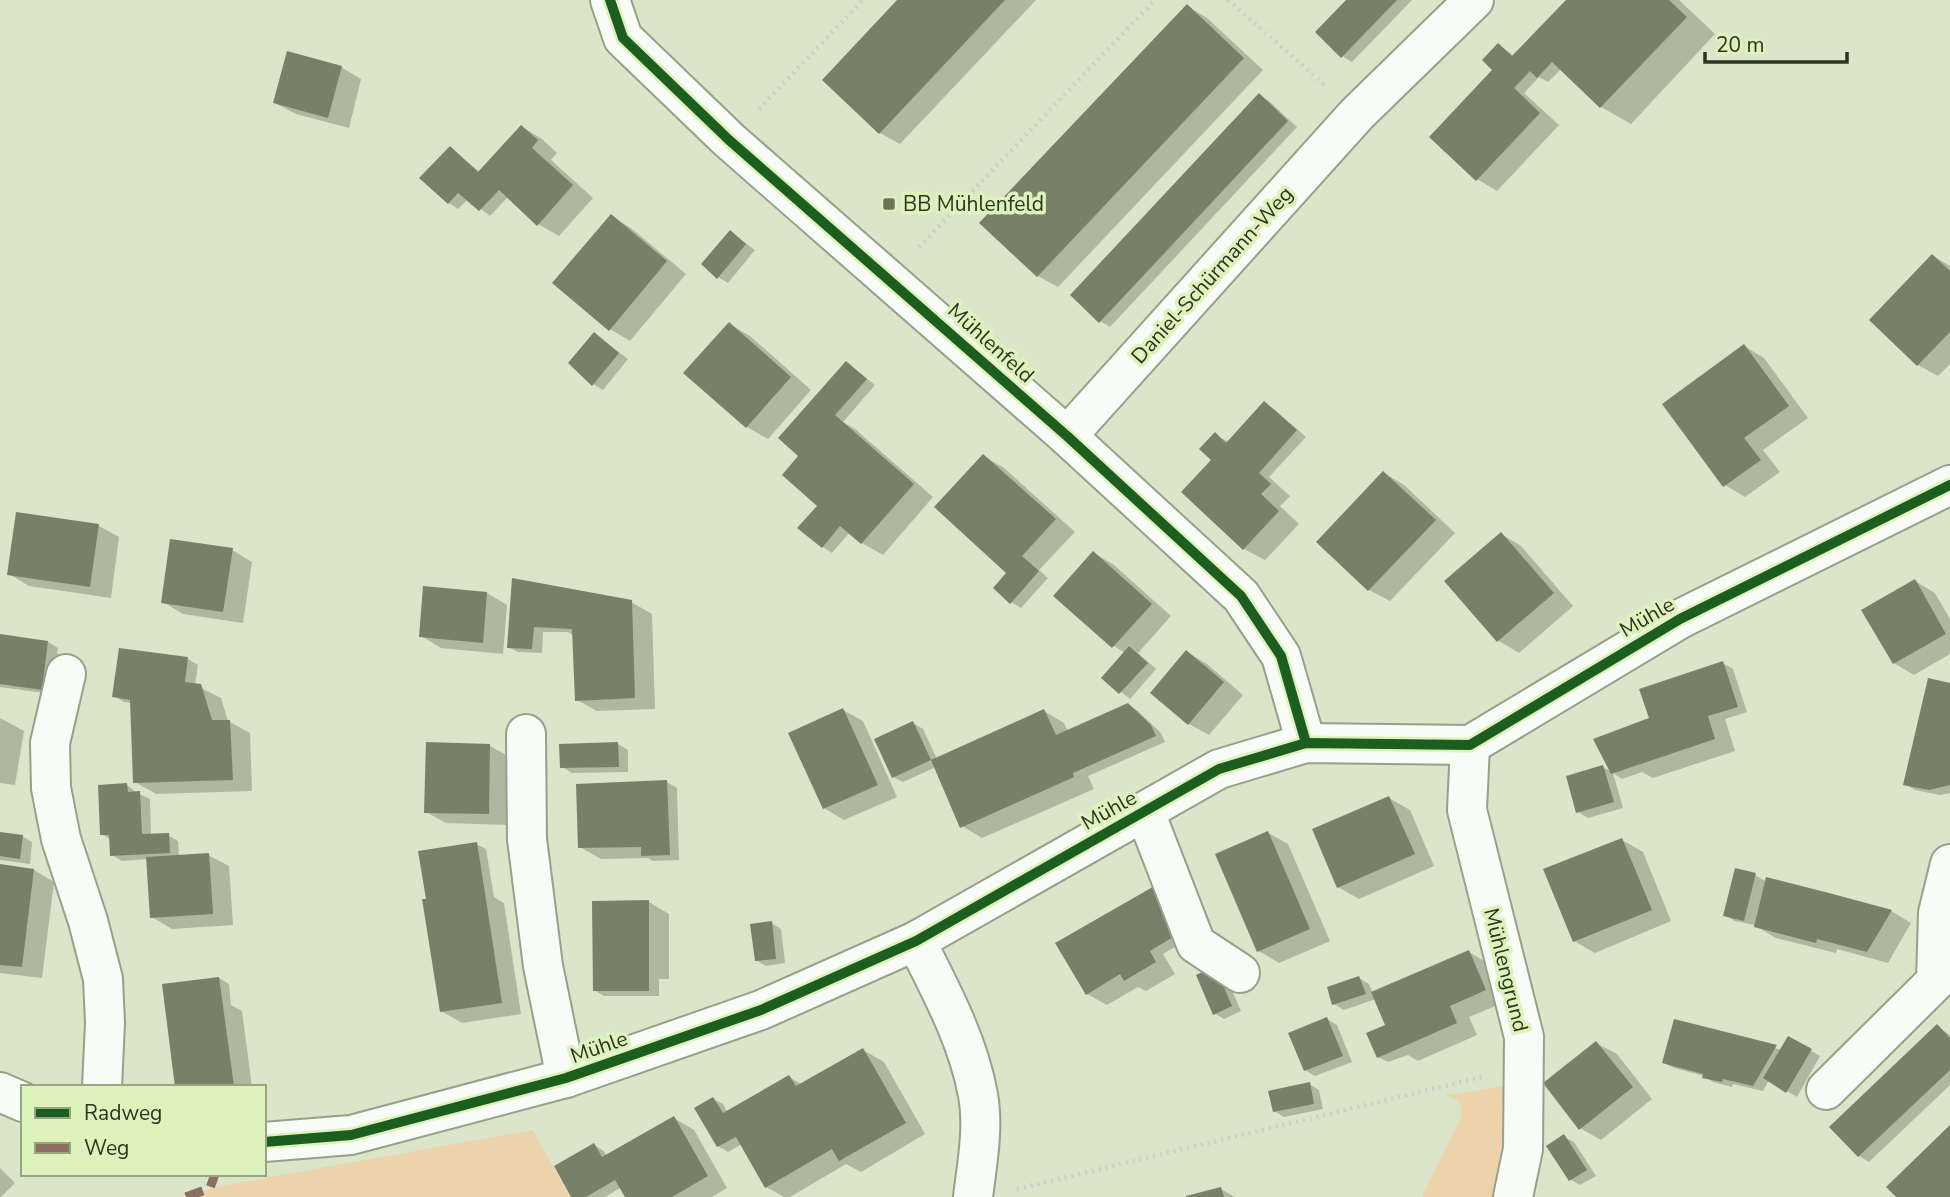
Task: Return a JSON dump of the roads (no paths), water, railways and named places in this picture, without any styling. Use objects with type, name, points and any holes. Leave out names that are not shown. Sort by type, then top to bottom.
[{"type":"street","name":"Mühlenfeld","points":[[610,0],[624,38],[730,140],[1067,436],[1241,596],[1281,656],[1306,743]]},
{"type":"street","name":"Daniel-Schürmann-Weg","points":[[1067,436],[1357,114],[1474,0]]},
{"type":"street","name":"Mühle","points":[[266,1142],[351,1135],[566,1079],[761,1010],[916,941],[1219,769],[1306,743],[1470,745],[1680,619],[1950,485]]},
{"type":"street","points":[[66,674],[50,743],[51,788],[61,839],[103,979],[105,1023],[102,1085]]},
{"type":"street","points":[[526,734],[527,839],[543,966],[566,1079]]},
{"type":"street","name":"Mühlengrund","points":[[1470,745],[1467,810],[1524,1037],[1523,1149],[1513,1197]]},
{"type":"street","points":[[1145,812],[1196,944],[1240,973]]},
{"type":"street","points":[[1826,1090],[1936,981],[1938,913],[1950,864]]},
{"type":"street","points":[[916,941],[958,1025],[978,1097],[980,1148],[973,1197]]},
{"type":"street","points":[[0,1091],[21,1101]]},
{"type":"place","name":"BB Mühlenfeld","points":[[889,204]]}]
